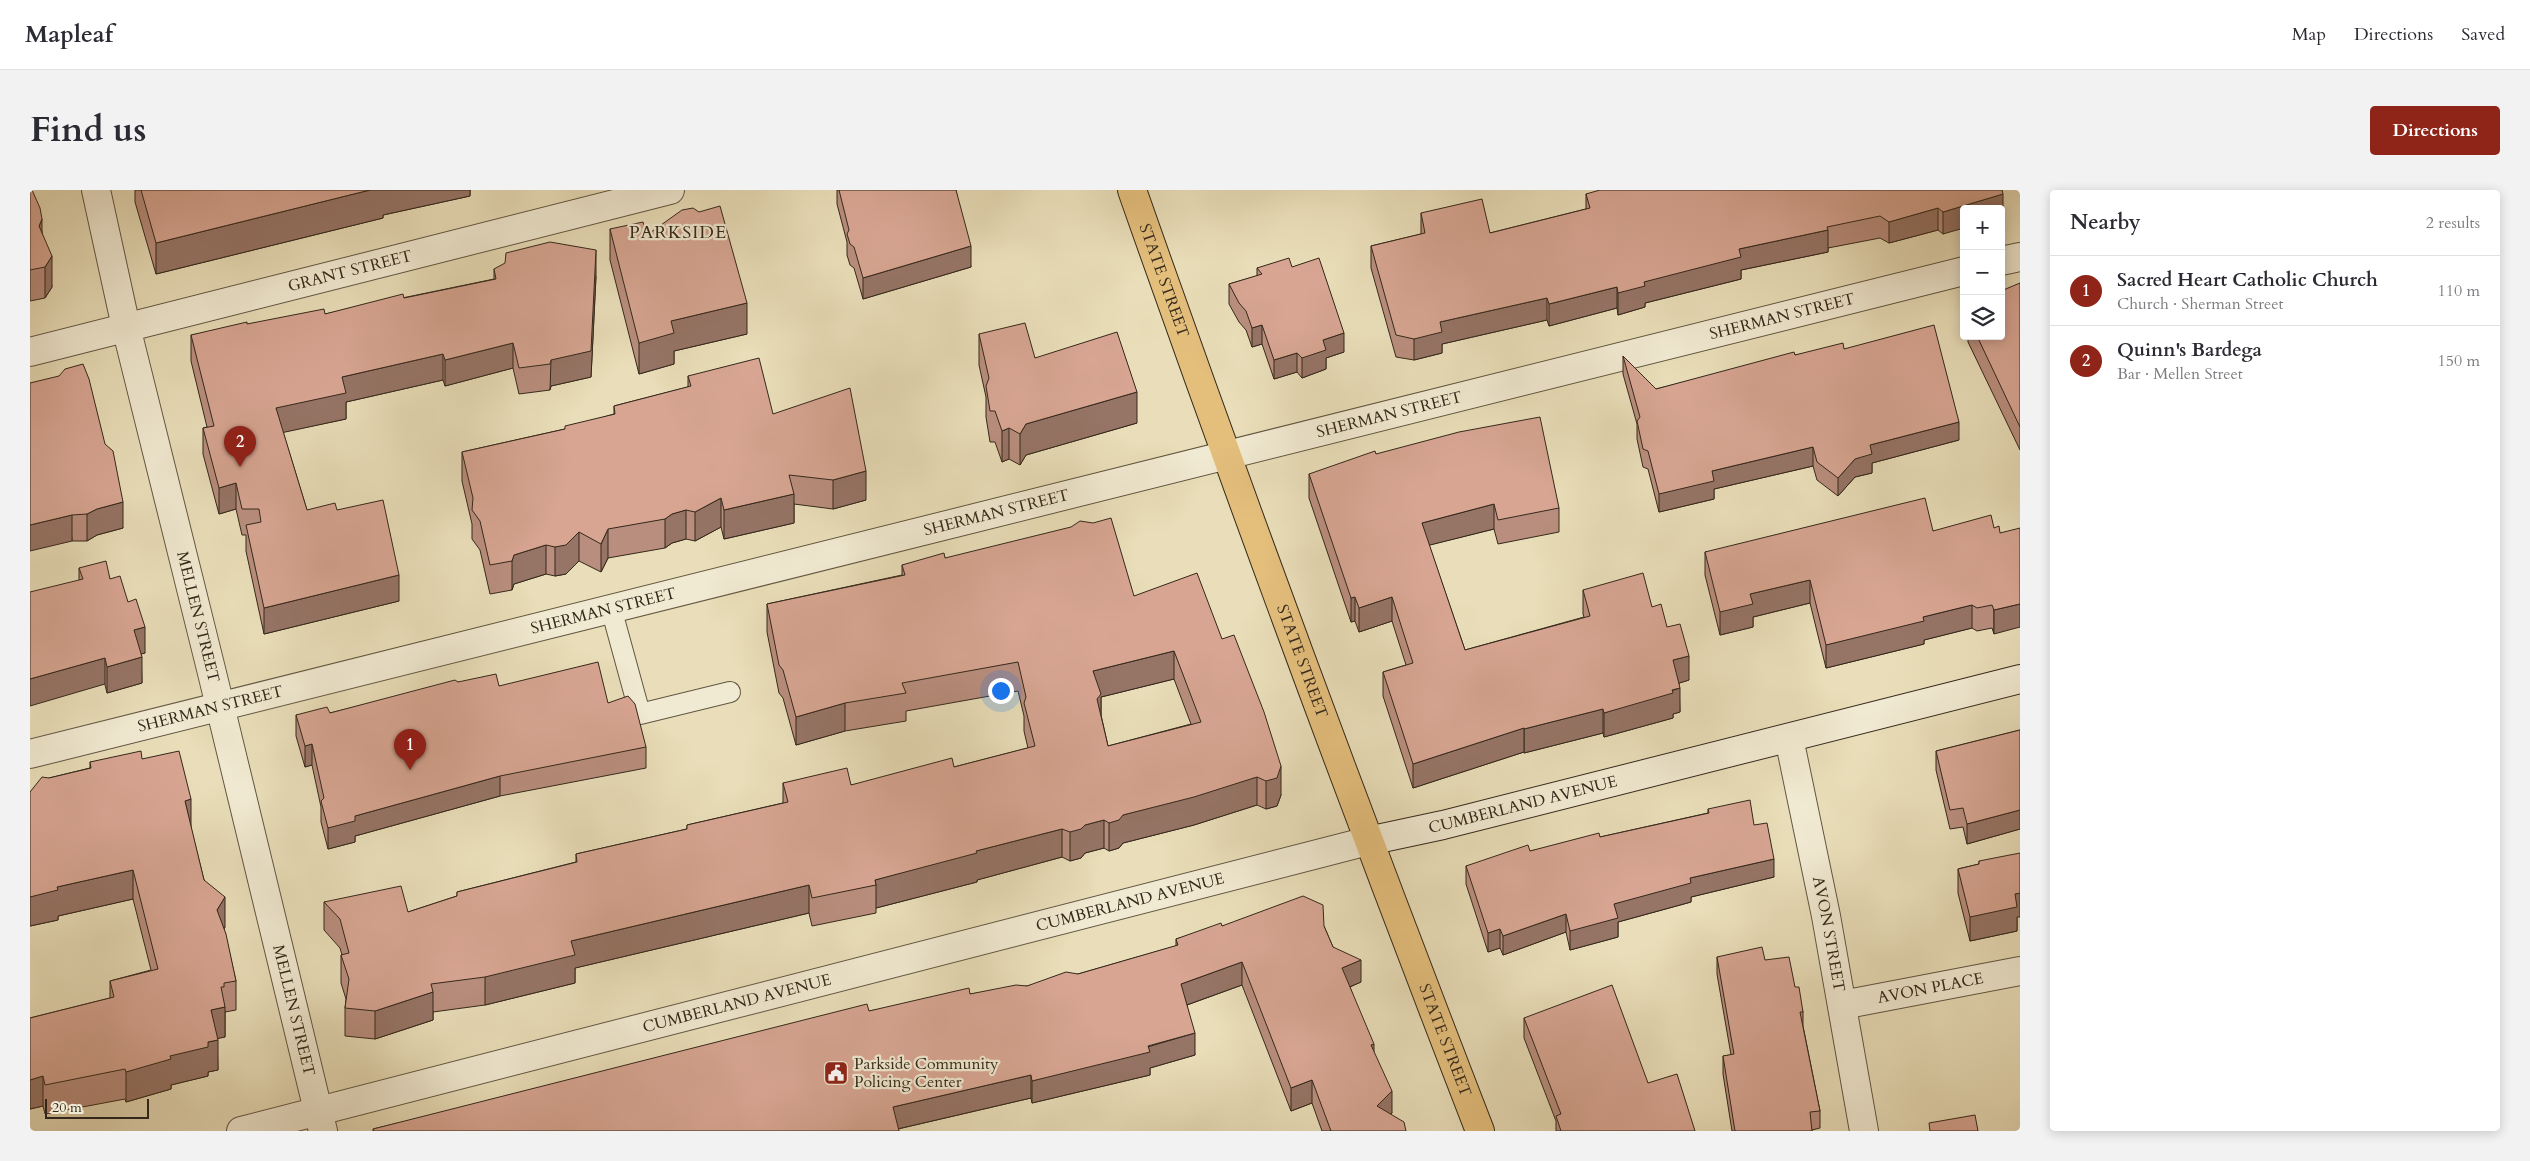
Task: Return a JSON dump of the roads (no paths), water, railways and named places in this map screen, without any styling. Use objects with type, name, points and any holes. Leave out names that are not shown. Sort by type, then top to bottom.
[{"type":"main road","name":"STATE STREET","points":[[1132,190],[1225,455],[1283,606],[1368,841],[1480,1131]]},
{"type":"street","name":"MELLEN STREET","points":[[96,190],[126,327],[320,1121]]},
{"type":"street","name":"GRANT STREET","points":[[30,352],[670,190]]},
{"type":"street","points":[[2005,260],[2020,257]]},
{"type":"street","name":"SHERMAN STREET","points":[[30,754],[1960,272]]},
{"type":"street","name":"CUMBERLAND AVENUE","points":[[241,1131],[320,1121],[1368,841],[1443,825],[2020,680]]},
{"type":"street","name":"AVON STREET","points":[[1789,738],[1842,1006],[1864,1131]]},
{"type":"street","name":"AVON PLACE","points":[[1842,1006],[2020,971]]},
{"type":"lane","points":[[610,608],[640,714],[730,692]]},
{"type":"place","name":"Quinn's Bardega","points":[[240,467]]},
{"type":"place","name":"Sacred Heart Catholic Church","points":[[410,770]]},
{"type":"place","name":"Parkside Community Policing Center","points":[[836,1073]]},
{"type":"district","name":"PARKSIDE","points":[[678,232]]}]
